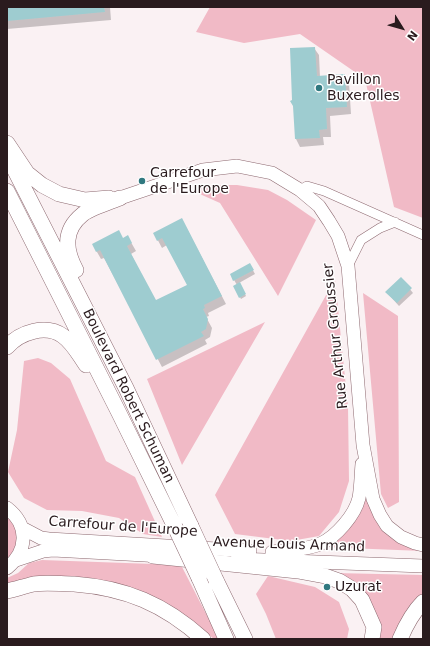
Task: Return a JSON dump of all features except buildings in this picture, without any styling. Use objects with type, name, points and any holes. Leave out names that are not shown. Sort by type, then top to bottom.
[{"type":"main road","points":[[7,142],[27,173],[42,185],[59,194],[85,200],[120,198]]},
{"type":"main road","name":"Boulevard Robert Schuman","points":[[7,155],[126,388],[245,639]]},
{"type":"main road","name":"Rue Arthur Groussier","points":[[120,198],[204,170],[237,166],[272,174],[300,190],[318,206],[338,236],[348,266],[363,445]]},
{"type":"main road","name":"Boulevard Robert Schuman","points":[[7,191],[119,413],[226,639]]},
{"type":"main road","points":[[120,198],[83,214],[72,226],[68,239],[68,249],[69,258],[99,315],[126,388]]},
{"type":"main road","points":[[7,347],[12,340],[30,332],[48,330],[62,335],[72,345],[119,413]]},
{"type":"main road","points":[[363,445],[373,499],[380,515],[387,526],[401,537],[423,545]]},
{"type":"main road","points":[[272,552],[299,549],[320,544],[337,533],[350,517],[358,500],[363,445]]},
{"type":"main road","points":[[7,508],[13,512],[19,520],[22,528]]},
{"type":"main road","name":"Carrefour de l'Europe","points":[[22,528],[41,538],[63,541],[272,552]]},
{"type":"main road","name":"Carrefour de l'Europe","points":[[11,564],[23,545],[24,536],[22,528]]},
{"type":"main road","name":"Carrefour de l'Europe","points":[[11,564],[42,551],[53,550],[153,556]]},
{"type":"main road","name":"Avenue Louis Armand","points":[[272,552],[423,558]]},
{"type":"main road","points":[[153,556],[298,571],[325,576],[339,581],[352,590],[362,600],[374,627],[372,639]]},
{"type":"main road","name":"Avenue Louis Armand","points":[[153,556],[423,566]]},
{"type":"main road","points":[[7,591],[35,584],[66,584],[95,586],[125,592],[154,604],[186,623],[203,639]]},
{"type":"main road","points":[[219,586],[250,639]]},
{"type":"main road","points":[[400,639],[406,623],[423,602]]},
{"type":"street","points":[[300,190],[307,186],[324,191],[423,235]]},
{"type":"street","points":[[348,266],[361,240],[380,228],[396,222]]},
{"type":"shaded area","points":[[210,7],[423,7],[423,218],[394,207],[365,79],[300,34],[244,43],[196,32]]},
{"type":"shaded area","points":[[204,185],[237,185],[268,190],[287,200],[316,220],[278,296],[220,203],[193,191]]},
{"type":"shaded area","points":[[335,279],[348,407],[349,481],[339,512],[319,536],[291,541],[235,534],[215,495]]},
{"type":"shaded area","points":[[363,293],[398,316],[399,502],[388,508],[381,494]]},
{"type":"shaded area","points":[[265,322],[182,465],[147,379]]},
{"type":"shaded area","points":[[38,358],[51,363],[70,379],[106,461],[135,477],[162,537],[143,534],[119,518],[82,511],[47,510],[24,498],[8,472],[17,430],[24,361]]},
{"type":"shaded area","points":[[366,490],[375,517],[423,551],[322,547]]},
{"type":"shaded area","points":[[7,515],[15,527],[17,541],[14,549],[7,559]]},
{"type":"shaded area","points":[[42,560],[181,565],[219,639],[214,639],[181,613],[100,580],[59,576],[25,581],[7,586],[7,578],[18,573],[29,563]]},
{"type":"shaded area","points":[[335,573],[423,575],[423,598],[397,639],[378,639],[378,626]]},
{"type":"shaded area","points":[[268,576],[315,587],[339,602],[349,629],[347,639],[276,639],[256,594]]},
{"type":"place","name":"Pavillon Buxerolles","points":[[319,88]]},
{"type":"place","name":"Carrefour de l'Europe","points":[[142,181]]},
{"type":"place","name":"Uzurat","points":[[327,587]]}]
